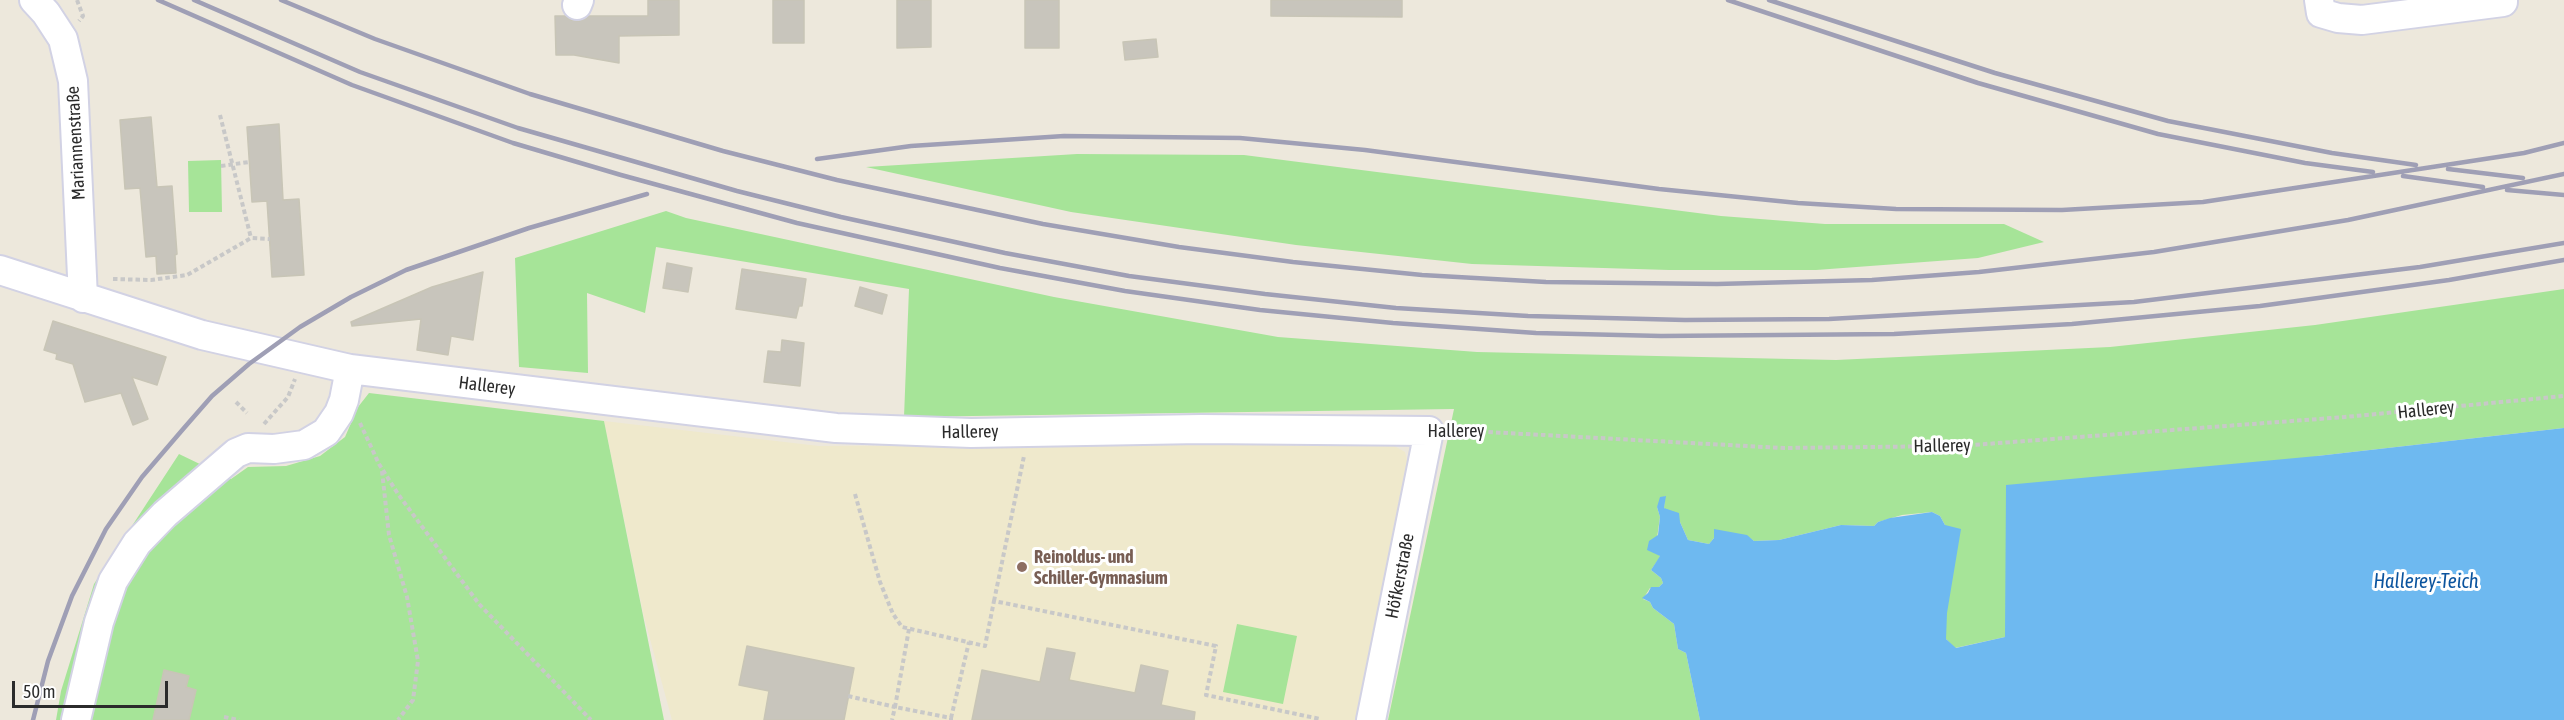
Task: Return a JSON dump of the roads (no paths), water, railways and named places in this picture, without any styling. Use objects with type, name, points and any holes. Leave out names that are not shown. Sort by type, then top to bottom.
[{"type":"street","name":"Mariannenstraße","points":[[34,0],[46,12],[63,39],[73,81],[83,288]]},
{"type":"street","points":[[2319,0],[2321,13],[2338,18],[2362,20],[2509,1]]},
{"type":"street","name":"Hallerey","points":[[0,270],[83,288],[202,335],[350,369],[836,428],[892,432],[971,433],[1201,429],[1429,431]]},
{"type":"street","points":[[76,720],[99,622],[113,581],[137,543],[165,514],[236,453],[248,448],[274,449],[304,446],[326,432],[339,413],[344,400],[350,369]]},
{"type":"street","name":"Höfkerstraße","points":[[1371,720],[1429,431]]},
{"type":"water","name":"Hallerey-Teich","points":[[2564,428],[2564,720],[1700,720],[1686,653],[1678,649],[1674,624],[1653,608],[1650,602],[1642,598],[1651,587],[1659,587],[1663,583],[1661,578],[1651,570],[1660,556],[1647,550],[1649,541],[1658,535],[1660,517],[1657,507],[1660,497],[1666,496],[1664,508],[1679,513],[1680,522],[1688,540],[1709,544],[1714,538],[1714,529],[1747,535],[1754,541],[1779,540],[1841,525],[1874,526],[1890,518],[1932,512],[1940,516],[1945,525],[1961,529],[1947,613],[1946,639],[1956,648],[2005,637],[2006,485],[2317,456]]},
{"type":"railway","points":[[158,0],[352,85],[513,143],[621,175],[797,223],[1000,268],[1125,291],[1260,310],[1393,323],[1536,333],[1661,336],[1894,334],[2072,324],[2260,306],[2449,280],[2564,260]]},
{"type":"railway","points":[[194,0],[360,72],[518,128],[737,191],[841,217],[1005,253],[1129,276],[1396,308],[1528,316],[1685,320],[1829,319],[2134,302],[2420,267],[2564,243]]},
{"type":"railway","points":[[281,0],[375,39],[530,94],[723,151],[837,180],[1043,224],[1179,247],[1293,262],[1422,275],[1546,282],[1717,284],[1872,280],[1979,272],[2154,252],[2348,220],[2564,174]]},
{"type":"railway","points":[[1728,0],[1978,83],[2158,134],[2305,163],[2373,172]]},
{"type":"railway","points":[[1769,0],[1995,73],[2168,121],[2332,153],[2416,165]]},
{"type":"railway","points":[[817,159],[911,146],[1064,136],[1240,138],[1365,150],[1659,189],[1798,203],[1896,209],[2062,210],[2203,202],[2524,153],[2564,143]]},
{"type":"railway","points":[[2448,169],[2523,178]]},
{"type":"railway","points":[[2403,176],[2483,187]]},
{"type":"railway","points":[[2507,190],[2564,195]]},
{"type":"railway","points":[[33,720],[48,661],[72,596],[106,529],[142,477],[184,428],[212,396],[249,364],[300,327],[351,297],[406,270],[529,228],[647,194]]},
{"type":"place","name":"Reinoldus- und Schiller-Gymnasium","points":[[1022,567]]}]
